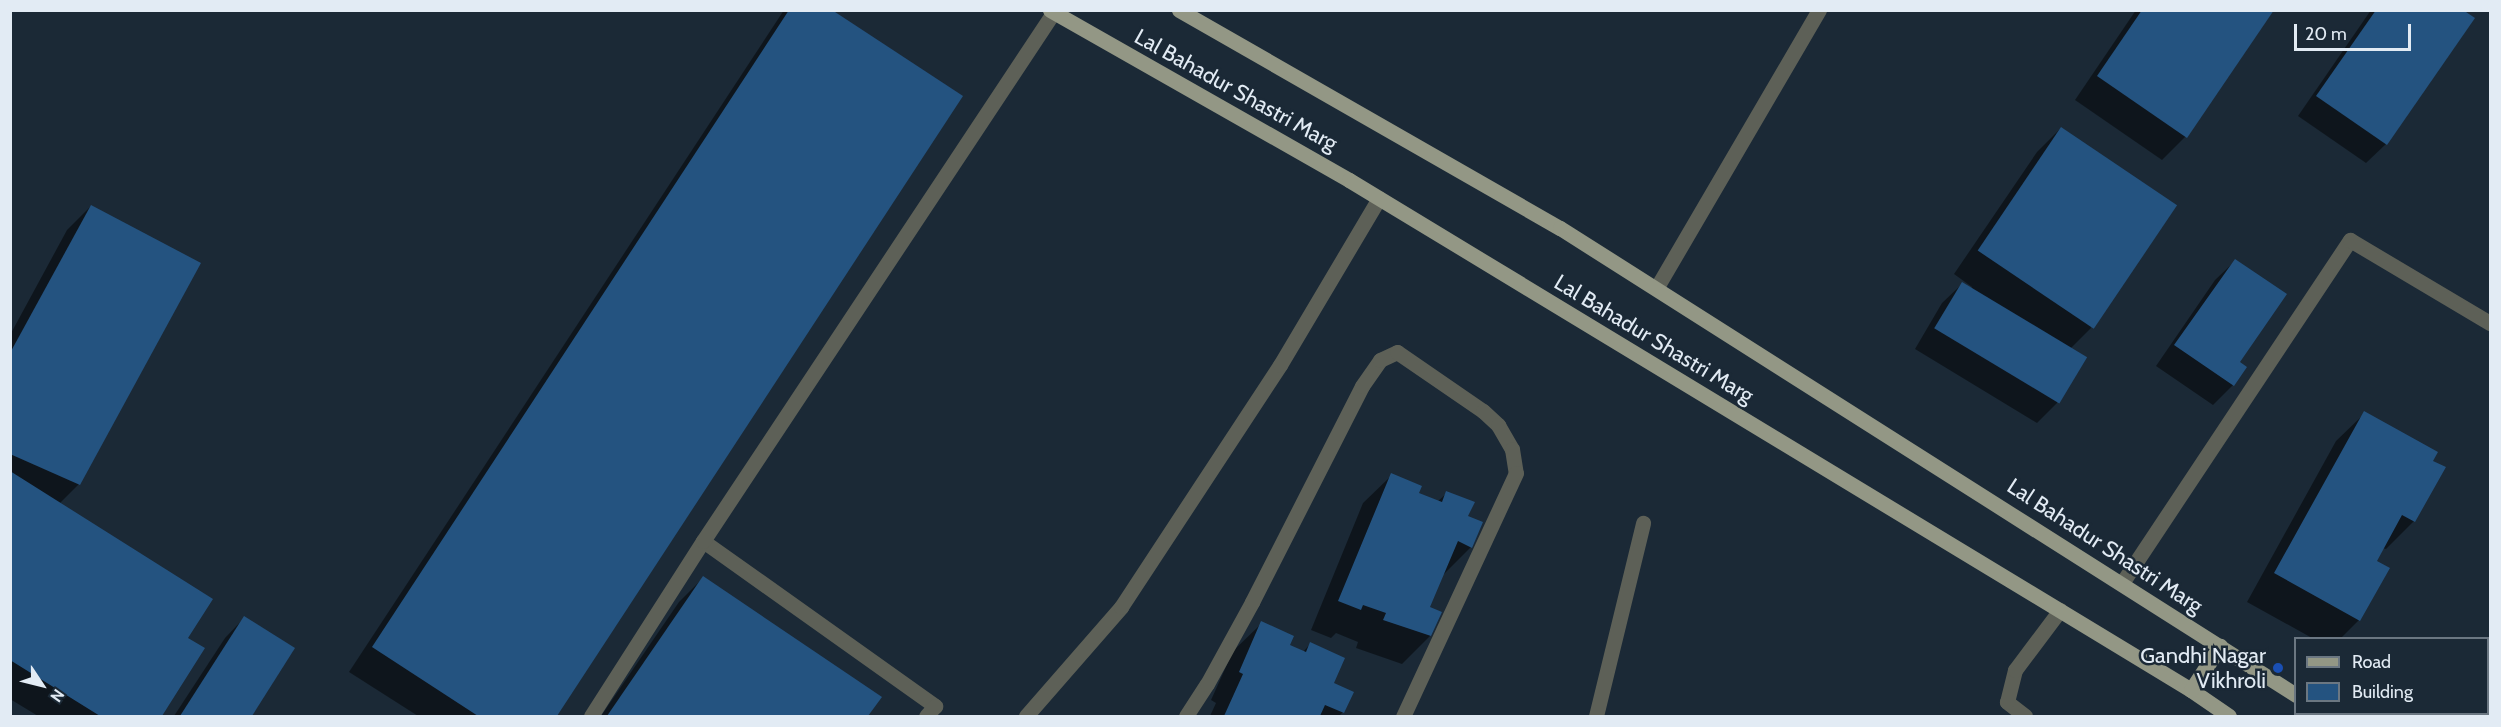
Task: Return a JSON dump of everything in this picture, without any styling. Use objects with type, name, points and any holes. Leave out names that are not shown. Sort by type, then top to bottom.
[{"type":"main road","name":"Lal Bahadur Shastri Marg","points":[[1179,10],[1560,228],[1657,287],[2294,694]]},
{"type":"main road","name":"Lal Bahadur Shastri Marg","points":[[1053,11],[1379,198],[2060,610],[2191,690],[2229,717]]},
{"type":"main road","points":[[2191,690],[2220,646]]},
{"type":"street","points":[[1657,287],[1819,10]]},
{"type":"street","points":[[591,717],[703,541],[1053,11]]},
{"type":"street","points":[[1026,717],[1121,607],[1280,365],[1379,198]]},
{"type":"street","points":[[2122,583],[2350,240],[2490,323]]},
{"type":"street","points":[[1186,717],[1252,602],[1362,386],[1380,360],[1397,352],[1483,411],[1498,425],[1512,449],[1516,473],[1403,717]]},
{"type":"street","points":[[1596,717],[1643,523]]},
{"type":"street","points":[[703,541],[935,706],[927,717]]},
{"type":"street","points":[[2025,717],[2007,702],[2014,670],[2060,610]]},
{"type":"building","points":[[789,10],[832,10],[963,96],[557,716],[478,716],[372,647]]},
{"type":"building","points":[[2142,10],[2274,10],[2187,138],[2097,76]]},
{"type":"building","points":[[2376,10],[2463,10],[2475,18],[2387,145],[2316,96]]},
{"type":"building","points":[[2061,127],[2177,205],[2094,329],[1978,251]]},
{"type":"building","points":[[91,205],[201,263],[80,485],[10,454],[10,353]]},
{"type":"building","points":[[2235,259],[2287,294],[2240,362],[2247,367],[2234,386],[2174,345]]},
{"type":"building","points":[[1962,282],[2087,357],[2059,403],[1934,328]]},
{"type":"building","points":[[2364,411],[2438,452],[2433,461],[2446,467],[2415,522],[2402,515],[2377,561],[2390,568],[2360,621],[2274,573]]},
{"type":"building","points":[[10,471],[213,599],[188,638],[205,648],[162,716],[100,716],[10,660]]},
{"type":"building","points":[[1391,473],[1422,486],[1419,493],[1442,502],[1446,491],[1475,502],[1468,516],[1483,522],[1472,548],[1458,541],[1430,607],[1442,612],[1431,636],[1383,620],[1386,613],[1363,605],[1361,610],[1338,601]]},
{"type":"building","points":[[703,576],[882,697],[868,716],[607,716]]},
{"type":"building","points":[[244,616],[295,648],[252,716],[180,716]]},
{"type":"building","points":[[1261,621],[1294,636],[1290,645],[1306,652],[1310,642],[1345,658],[1334,683],[1354,692],[1344,713],[1325,705],[1320,716],[1224,716],[1243,674],[1239,672]]},
{"type":"place","name":"Gandhi Nagar Vikhroli","points":[[2278,668]]}]
